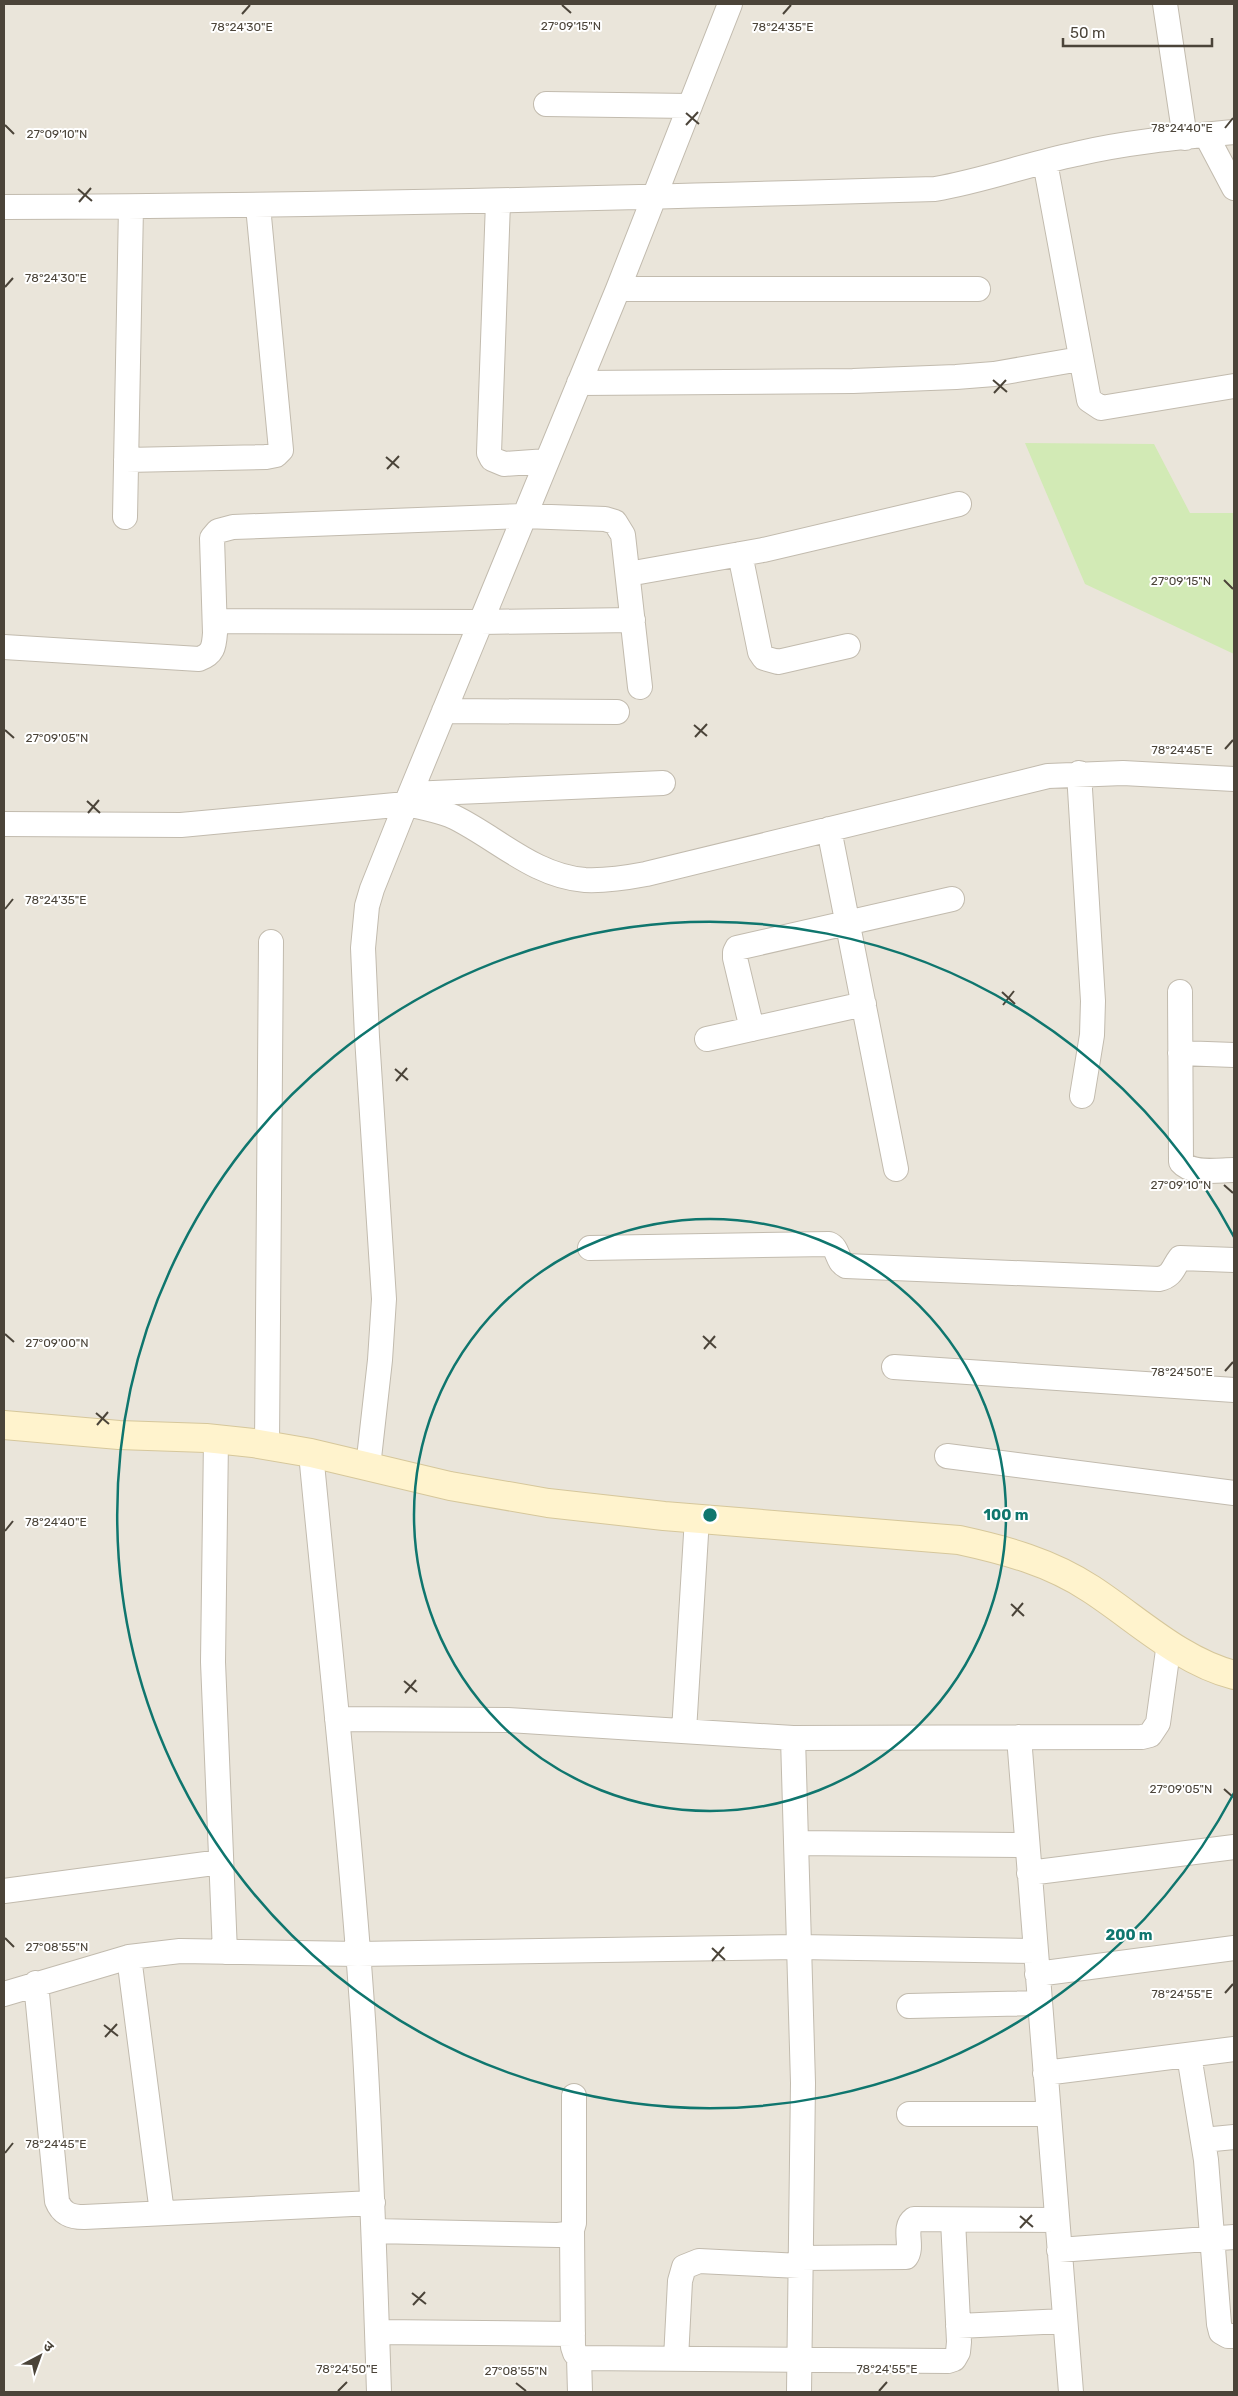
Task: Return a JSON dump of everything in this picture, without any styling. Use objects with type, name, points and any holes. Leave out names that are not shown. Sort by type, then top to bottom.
[{"type":"street","points":[[368,1467],[380,1360],[384,1299],[367,1037],[364,924],[372,889],[618,289],[730,4]]},
{"type":"street","points":[[1165,4],[1195,136],[1234,188]]},
{"type":"street","points":[[546,104],[690,106]]},
{"type":"street","points":[[4,208],[498,202],[935,189],[973,182],[1045,162],[1104,149],[1234,132]]},
{"type":"street","points":[[1045,162],[1089,400],[1101,408],[1234,386]]},
{"type":"street","points":[[498,202],[489,453],[492,459],[504,464],[547,461]]},
{"type":"street","points":[[126,460],[266,457],[276,455],[281,450],[282,442],[258,206]]},
{"type":"street","points":[[125,517],[131,207]]},
{"type":"street","points":[[618,289],[978,289]]},
{"type":"street","points":[[579,383],[853,381],[956,377],[994,374],[1080,359]]},
{"type":"street","points":[[628,574],[740,554],[959,504]]},
{"type":"street","points":[[4,647],[199,659],[209,655],[214,647],[212,538],[218,531],[233,527],[524,516],[605,519],[615,522],[623,536],[640,687]]},
{"type":"street","points":[[740,554],[760,652],[764,658],[778,662],[848,646]]},
{"type":"street","points":[[214,621],[481,622],[633,620]]},
{"type":"street","points":[[444,711],[617,712]]},
{"type":"street","points":[[408,799],[452,817],[532,864],[558,874],[583,880],[612,880],[646,874],[1025,780],[1079,774],[1172,774],[1234,779]]},
{"type":"street","points":[[1079,774],[1093,1001],[1092,1035],[1082,1096]]},
{"type":"street","points":[[4,824],[181,825],[408,799],[663,783]]},
{"type":"street","points":[[829,829],[896,1169]]},
{"type":"street","points":[[752,1029],[735,958],[737,948],[952,900]]},
{"type":"street","points":[[267,1445],[271,942]]},
{"type":"street","points":[[1180,992],[1181,1162],[1185,1167],[1192,1169],[1234,1170]]},
{"type":"street","points":[[707,1040],[864,1004]]},
{"type":"street","points":[[1180,1053],[1234,1055]]},
{"type":"street","points":[[590,1248],[828,1244],[836,1250],[839,1261],[846,1266],[1160,1279],[1166,1278],[1172,1273],[1180,1258],[1234,1260]]},
{"type":"street","points":[[894,1367],[1234,1390]]},
{"type":"street","points":[[4,1426],[119,1435],[216,1438],[311,1453],[500,1496],[697,1518],[959,1540],[1029,1558],[1056,1570],[1089,1588],[1169,1643],[1207,1666],[1234,1675]]},
{"type":"street","points":[[216,1438],[213,1662],[225,1952]]},
{"type":"street","points":[[311,1453],[358,1954],[373,2203],[379,2392]]},
{"type":"street","points":[[947,1456],[1234,1494]]},
{"type":"street","points":[[684,1731],[697,1518]]},
{"type":"street","points":[[337,1719],[508,1720],[793,1738],[1150,1735],[1158,1723],[1169,1643]]},
{"type":"street","points":[[1019,1737],[1071,2392]]},
{"type":"street","points":[[793,1738],[803,2083],[800,2392]]},
{"type":"street","points":[[796,1843],[1027,1845]]},
{"type":"street","points":[[1029,1872],[1234,1847]]},
{"type":"street","points":[[4,1891],[221,1862]]},
{"type":"street","points":[[4,1994],[129,1957],[180,1951],[358,1954],[799,1947],[1036,1963],[1234,1948]]},
{"type":"street","points":[[129,1957],[162,2213]]},
{"type":"street","points":[[36,1983],[57,2201],[60,2208],[73,2217],[373,2203]]},
{"type":"street","points":[[909,2006],[1040,2003]]},
{"type":"street","points":[[1045,2073],[1234,2049]]},
{"type":"street","points":[[1189,2055],[1206,2160],[1219,2324],[1221,2332],[1228,2336],[1234,2336]]},
{"type":"street","points":[[574,2096],[573,2334],[575,2354],[579,2358],[580,2392]]},
{"type":"street","points":[[909,2114],[1048,2114]]},
{"type":"street","points":[[1203,2140],[1234,2137]]},
{"type":"street","points":[[676,2359],[680,2281],[684,2267],[699,2261],[800,2262],[906,2257],[909,2252],[908,2228],[910,2222],[914,2219],[1057,2220]]},
{"type":"street","points":[[579,2358],[954,2359],[958,2352],[958,2326],[953,2220]]},
{"type":"street","points":[[374,2231],[558,2235],[566,2234],[572,2230]]},
{"type":"street","points":[[1059,2250],[1234,2237]]},
{"type":"street","points":[[958,2326],[1065,2321]]},
{"type":"street","points":[[377,2332],[573,2334]]},
{"type":"shaded area","points":[[4,4],[1234,4],[1234,2392],[4,2392]]},
{"type":"green space","points":[[1025,443],[1154,444],[1190,513],[1234,513],[1234,654],[1085,584]]}]
